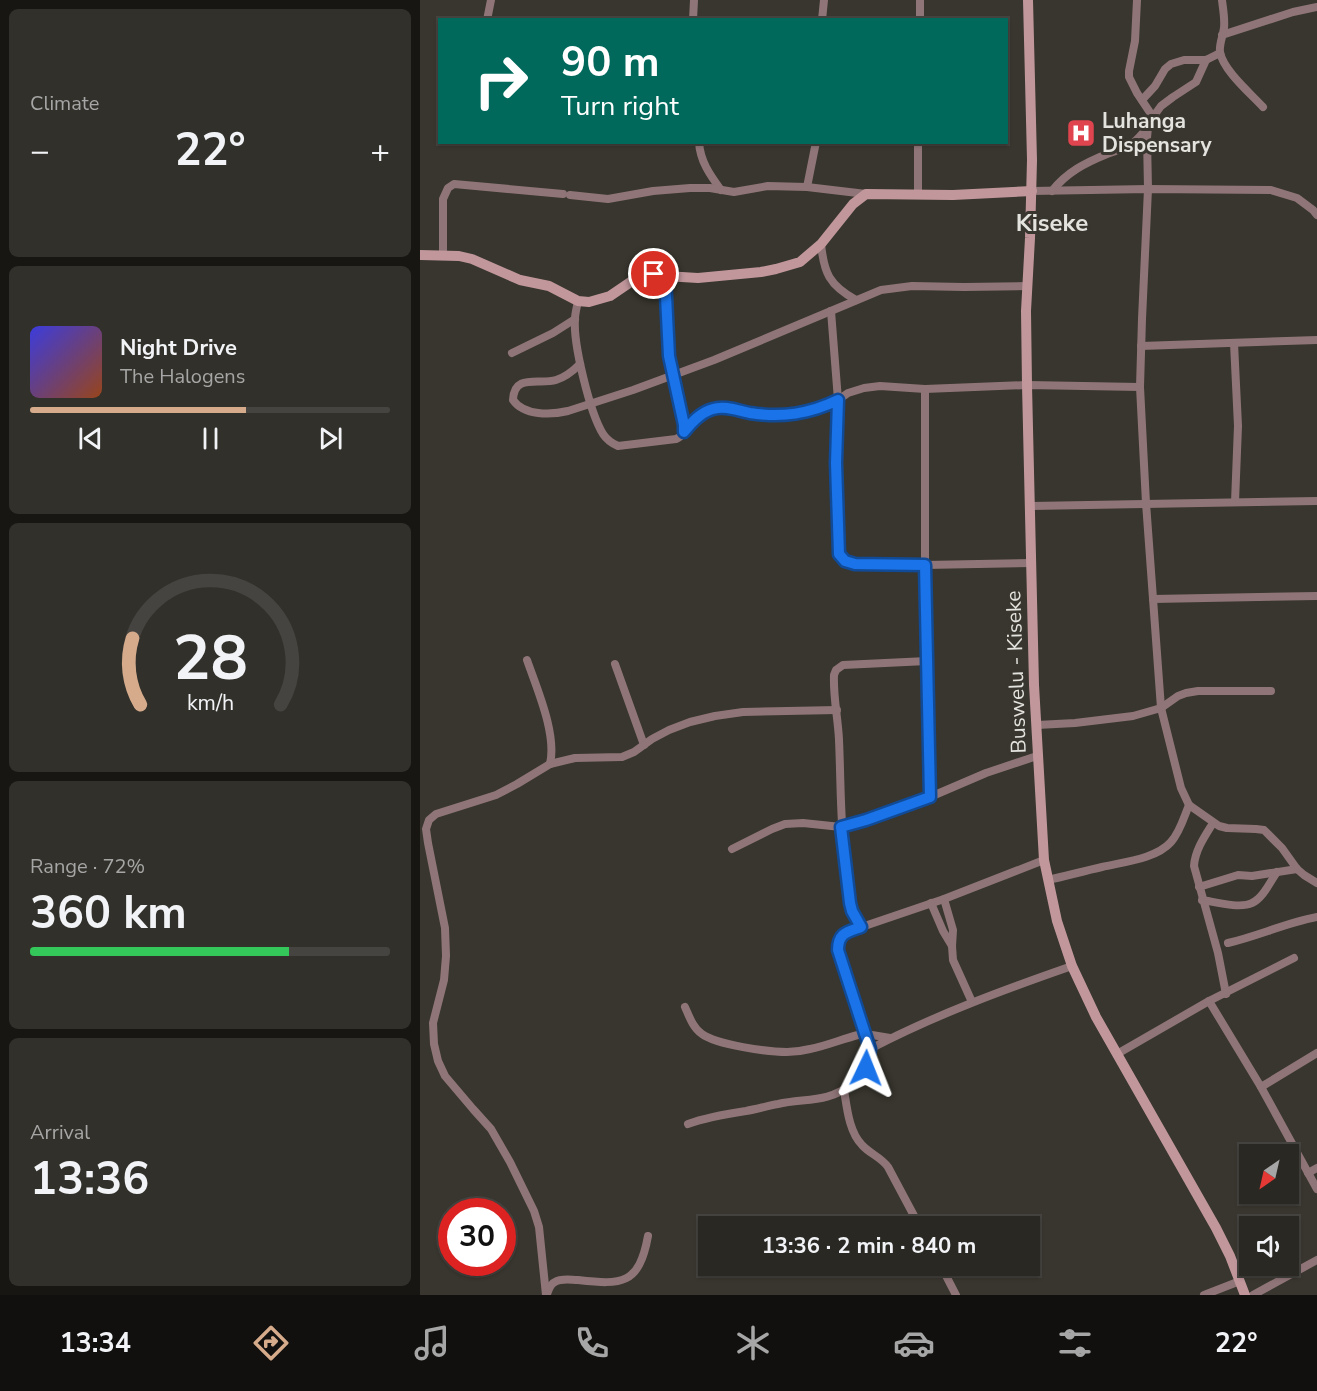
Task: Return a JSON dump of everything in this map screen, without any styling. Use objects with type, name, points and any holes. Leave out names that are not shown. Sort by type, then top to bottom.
[{"type":"main road","name":"Buswelu - Kiseke","points":[[1028,0],[1032,191],[1026,311],[1027,385],[1034,685],[1044,860],[1057,921],[1072,966],[1096,1017],[1216,1228],[1245,1295]]},
{"type":"main road","points":[[420,255],[459,256],[472,259],[520,280],[549,286],[578,301],[589,302],[610,296],[644,275],[698,278],[777,269],[800,262],[821,244],[853,204],[866,195],[1032,191]]},
{"type":"street","points":[[487,18],[491,0]]},
{"type":"street","points":[[693,18],[694,0]]},
{"type":"street","points":[[822,18],[824,0]]},
{"type":"street","points":[[920,0],[920,18]]},
{"type":"street","points":[[1137,0],[1133,52],[1129,71],[1131,84],[1153,117]]},
{"type":"street","points":[[1222,0],[1224,16],[1220,53],[1223,62],[1263,107]]},
{"type":"street","points":[[1222,35],[1293,12],[1317,7]]},
{"type":"street","points":[[1142,100],[1171,64],[1184,60],[1206,60],[1220,53]]},
{"type":"street","points":[[1052,191],[1075,169],[1129,145],[1139,137],[1161,106],[1196,82],[1206,60]]},
{"type":"street","points":[[1148,127],[1148,189],[1140,387],[1161,708],[1181,788],[1189,805],[1213,823],[1227,828],[1263,830],[1282,848],[1297,869],[1317,883]]},
{"type":"street","points":[[699,144],[707,170],[721,189]]},
{"type":"street","points":[[807,187],[816,144]]},
{"type":"street","points":[[918,144],[918,195]]},
{"type":"street","points":[[443,256],[443,199],[448,188],[454,184],[608,198],[677,189],[721,189],[734,192],[768,186],[807,187],[866,195]]},
{"type":"street","points":[[1032,191],[1271,190],[1297,198],[1317,215]]},
{"type":"street","points":[[821,244],[822,260],[827,274],[842,292],[856,300]]},
{"type":"street","points":[[665,276],[669,356],[684,432]]},
{"type":"street","points":[[580,364],[565,376],[554,380],[523,383],[513,393],[513,400],[526,411],[559,413],[568,411],[714,360],[881,290],[895,287],[1028,286]]},
{"type":"street","points":[[578,301],[574,320],[580,364],[603,434],[609,442],[618,446],[676,439],[681,437],[695,419],[712,409],[721,407],[773,415],[794,414],[812,411],[848,393],[864,388],[925,389],[1027,385],[1140,387]]},
{"type":"street","points":[[831,311],[838,400],[836,463],[839,554],[845,561],[855,564],[1032,563]]},
{"type":"street","points":[[512,352],[553,333],[574,320]]},
{"type":"street","points":[[1141,346],[1317,340]]},
{"type":"street","points":[[1234,343],[1238,426],[1235,502]]},
{"type":"street","points":[[925,389],[925,565],[930,797]]},
{"type":"street","points":[[1031,506],[1317,501]]},
{"type":"street","points":[[1153,599],[1317,596]]},
{"type":"street","points":[[527,660],[553,747],[550,764]]},
{"type":"street","points":[[861,927],[850,903],[841,827],[834,675],[836,670],[843,665],[927,661]]},
{"type":"street","points":[[615,664],[644,745]]},
{"type":"street","points":[[1037,725],[1133,716],[1161,708],[1178,696],[1198,691],[1271,691]]},
{"type":"street","points":[[546,1295],[539,1227],[530,1202],[492,1129],[445,1076],[438,1061],[433,1023],[444,980],[445,928],[426,829],[429,820],[436,814],[496,795],[550,764],[575,758],[622,756],[634,752],[669,730],[690,722],[743,712],[837,710]]},
{"type":"street","points":[[732,849],[785,824],[803,823],[841,827],[866,820],[987,773],[1038,756]]},
{"type":"street","points":[[1048,880],[1139,859],[1156,852],[1173,840],[1189,805]]},
{"type":"street","points":[[1213,823],[1194,858],[1194,866],[1218,953],[1226,994]]},
{"type":"street","points":[[688,1124],[707,1117],[831,1097],[844,1090],[862,1076],[869,1059],[870,1049],[838,950],[840,938],[847,932],[1044,860]]},
{"type":"street","points":[[1199,887],[1238,875],[1252,876],[1297,869]]},
{"type":"street","points":[[1202,900],[1243,905],[1252,903],[1277,872]]},
{"type":"street","points":[[944,898],[953,930],[953,960],[972,1002]]},
{"type":"street","points":[[931,903],[952,946]]},
{"type":"street","points":[[1228,943],[1317,916]]},
{"type":"street","points":[[1117,1054],[1209,1001],[1294,958]]},
{"type":"street","points":[[870,1049],[972,1002],[1072,966]]},
{"type":"street","points":[[1209,1001],[1261,1087],[1317,1190]]},
{"type":"street","points":[[685,1007],[690,1019],[701,1034],[710,1039],[769,1051],[788,1052],[809,1049],[866,1034],[890,1038]]},
{"type":"street","points":[[1261,1087],[1317,1053]]},
{"type":"street","points":[[844,1090],[848,1115],[855,1135],[861,1144],[883,1160],[914,1216]]},
{"type":"street","points":[[1308,1173],[1317,1168]]},
{"type":"street","points":[[546,1295],[550,1286],[562,1280],[603,1283],[617,1282],[627,1278],[640,1263],[645,1253],[648,1236]]},
{"type":"street","points":[[1253,1295],[1317,1260]]},
{"type":"street","points":[[946,1276],[956,1295]]},
{"type":"street","points":[[1204,1295],[1240,1281]]},
{"type":"place","name":"Luhanga Dispensary","points":[[1081,133]]},
{"type":"district","name":"Kiseke","points":[[1052,223]]},
{"type":"route","points":[[654,274],[665,276],[669,356],[684,432],[695,419],[705,412],[721,407],[773,415],[794,414],[812,411],[838,400],[836,463],[839,554],[845,561],[855,564],[925,565],[930,797],[841,827],[850,903],[861,927],[847,932],[840,938],[838,950],[870,1049],[866,1068]]}]
